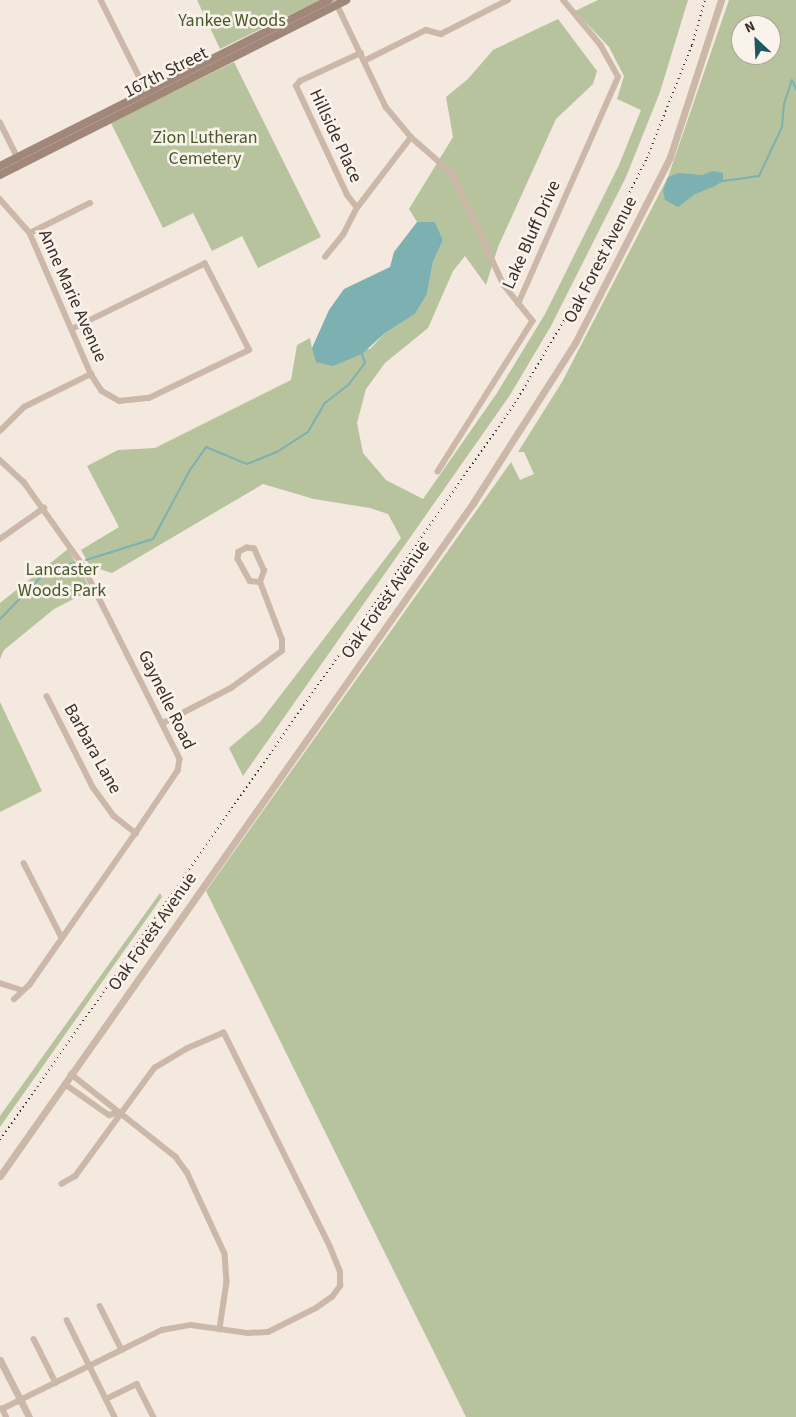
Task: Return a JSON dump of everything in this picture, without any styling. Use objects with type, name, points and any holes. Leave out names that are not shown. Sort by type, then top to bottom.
[{"type":"main road","name":"167th Street","points":[[0,176],[19,161],[146,90],[328,0]]},
{"type":"main road","name":"167th Street","points":[[0,166],[19,161],[150,98],[336,2],[346,0]]},
{"type":"street","points":[[101,0],[150,98]]},
{"type":"street","points":[[364,61],[426,30],[441,34],[508,0]]},
{"type":"street","name":"Lake Bluff Drive","points":[[438,472],[533,321],[518,304],[618,77],[601,46],[563,0]]},
{"type":"street","name":"Oak Forest Avenue","points":[[0,1176],[472,503],[575,343],[670,156],[721,0]]},
{"type":"street","points":[[336,2],[386,107],[411,137],[452,173],[504,285],[518,304]]},
{"type":"street","name":"Hillside Place","points":[[356,208],[346,195],[296,86],[361,53]]},
{"type":"street","points":[[0,122],[19,161]]},
{"type":"street","points":[[324,257],[343,235],[356,208],[411,137]]},
{"type":"street","name":"Anne Marie Avenue","points":[[0,199],[30,233],[91,374],[102,391],[119,401],[149,398],[249,350],[205,264],[73,329]]},
{"type":"street","points":[[30,233],[90,204]]},
{"type":"street","points":[[0,430],[24,407],[91,374]]},
{"type":"street","name":"Gaynelle Road","points":[[0,460],[19,477],[44,508],[82,564],[180,759],[178,771],[136,833],[30,985],[22,990],[15,999]]},
{"type":"street","points":[[0,539],[44,508]]},
{"type":"street","points":[[163,723],[216,697],[282,651],[282,640],[260,582],[264,570],[254,549],[247,548],[240,552],[238,559],[250,581],[260,582]]},
{"type":"street","name":"Barbara Lane","points":[[47,696],[92,788],[114,816],[136,833]]},
{"type":"street","points":[[24,862],[62,938]]},
{"type":"street","points":[[0,984],[22,990]]},
{"type":"street","points":[[6,1417],[1,1410],[122,1350],[174,1327],[268,1332],[316,1308],[332,1297],[340,1286],[340,1272],[330,1247],[224,1033],[187,1049],[155,1068],[118,1114],[76,1176],[62,1184]]},
{"type":"street","points":[[71,1074],[114,1105],[118,1114],[176,1157],[187,1172],[221,1240],[227,1275],[220,1329]]},
{"type":"street","points":[[64,1084],[110,1115],[118,1114]]},
{"type":"street","points":[[100,1306],[122,1350]]},
{"type":"street","points":[[66,1320],[115,1417]]},
{"type":"street","points":[[34,1339],[56,1383]]},
{"type":"street","points":[[0,1360],[29,1417]]},
{"type":"street","points":[[106,1399],[137,1384],[154,1417]]},
{"type":"green space","name":"Yankee Woods","points":[[197,0],[320,0],[220,49]]},
{"type":"green space","points":[[598,0],[688,0],[660,92],[626,177],[551,326],[510,395],[243,776],[229,748],[260,722],[401,538],[388,514],[370,508],[314,499],[263,484],[112,573],[90,566],[81,550],[119,527],[87,466],[118,450],[155,448],[291,380],[297,345],[310,338],[312,348],[370,349],[385,333],[415,314],[427,294],[433,262],[443,240],[435,222],[417,222],[409,209],[453,137],[446,97],[468,79],[493,50],[558,19],[597,71],[593,84],[556,119],[498,247],[486,285],[465,256],[453,271],[428,328],[385,363],[366,389],[357,423],[363,453],[386,480],[423,499],[497,393],[545,314],[619,165],[641,110],[617,99],[624,76],[609,47],[575,11]]},
{"type":"green space","points":[[729,0],[796,0],[796,1417],[466,1417],[206,891],[511,462],[520,480],[534,474],[524,452],[518,452],[562,382],[668,177]]},
{"type":"green space","name":"Zion Lutheran Cemetery","points":[[234,62],[321,237],[258,268],[242,236],[212,251],[193,213],[163,228],[111,123]]},
{"type":"green space","name":"Lancaster Woods Park","points":[[68,549],[91,590],[54,609],[4,650],[0,659],[0,603]]},
{"type":"green space","points":[[0,702],[42,791],[0,812]]},
{"type":"green space","points":[[160,893],[162,897],[0,1127],[0,1116]]},
{"type":"water","points":[[713,171],[723,173],[723,181],[695,194],[678,207],[665,200],[663,191],[668,177],[678,173],[702,175]]},
{"type":"water","points":[[417,222],[435,222],[443,240],[433,262],[427,294],[415,314],[385,333],[362,354],[333,366],[316,362],[312,348],[329,310],[344,289],[390,267],[394,252]]},
{"type":"waterway","points":[[723,181],[759,176],[782,127],[784,104],[792,80],[796,89]]},
{"type":"waterway","points":[[86,560],[153,539],[190,470],[206,447],[247,464],[277,452],[308,432],[325,403],[349,384],[365,363],[362,354]]},
{"type":"waterway","points":[[0,619],[42,576],[75,563]]},
{"type":"railway","points":[[0,1140],[515,403],[566,317],[647,158],[692,45],[705,0]]}]
